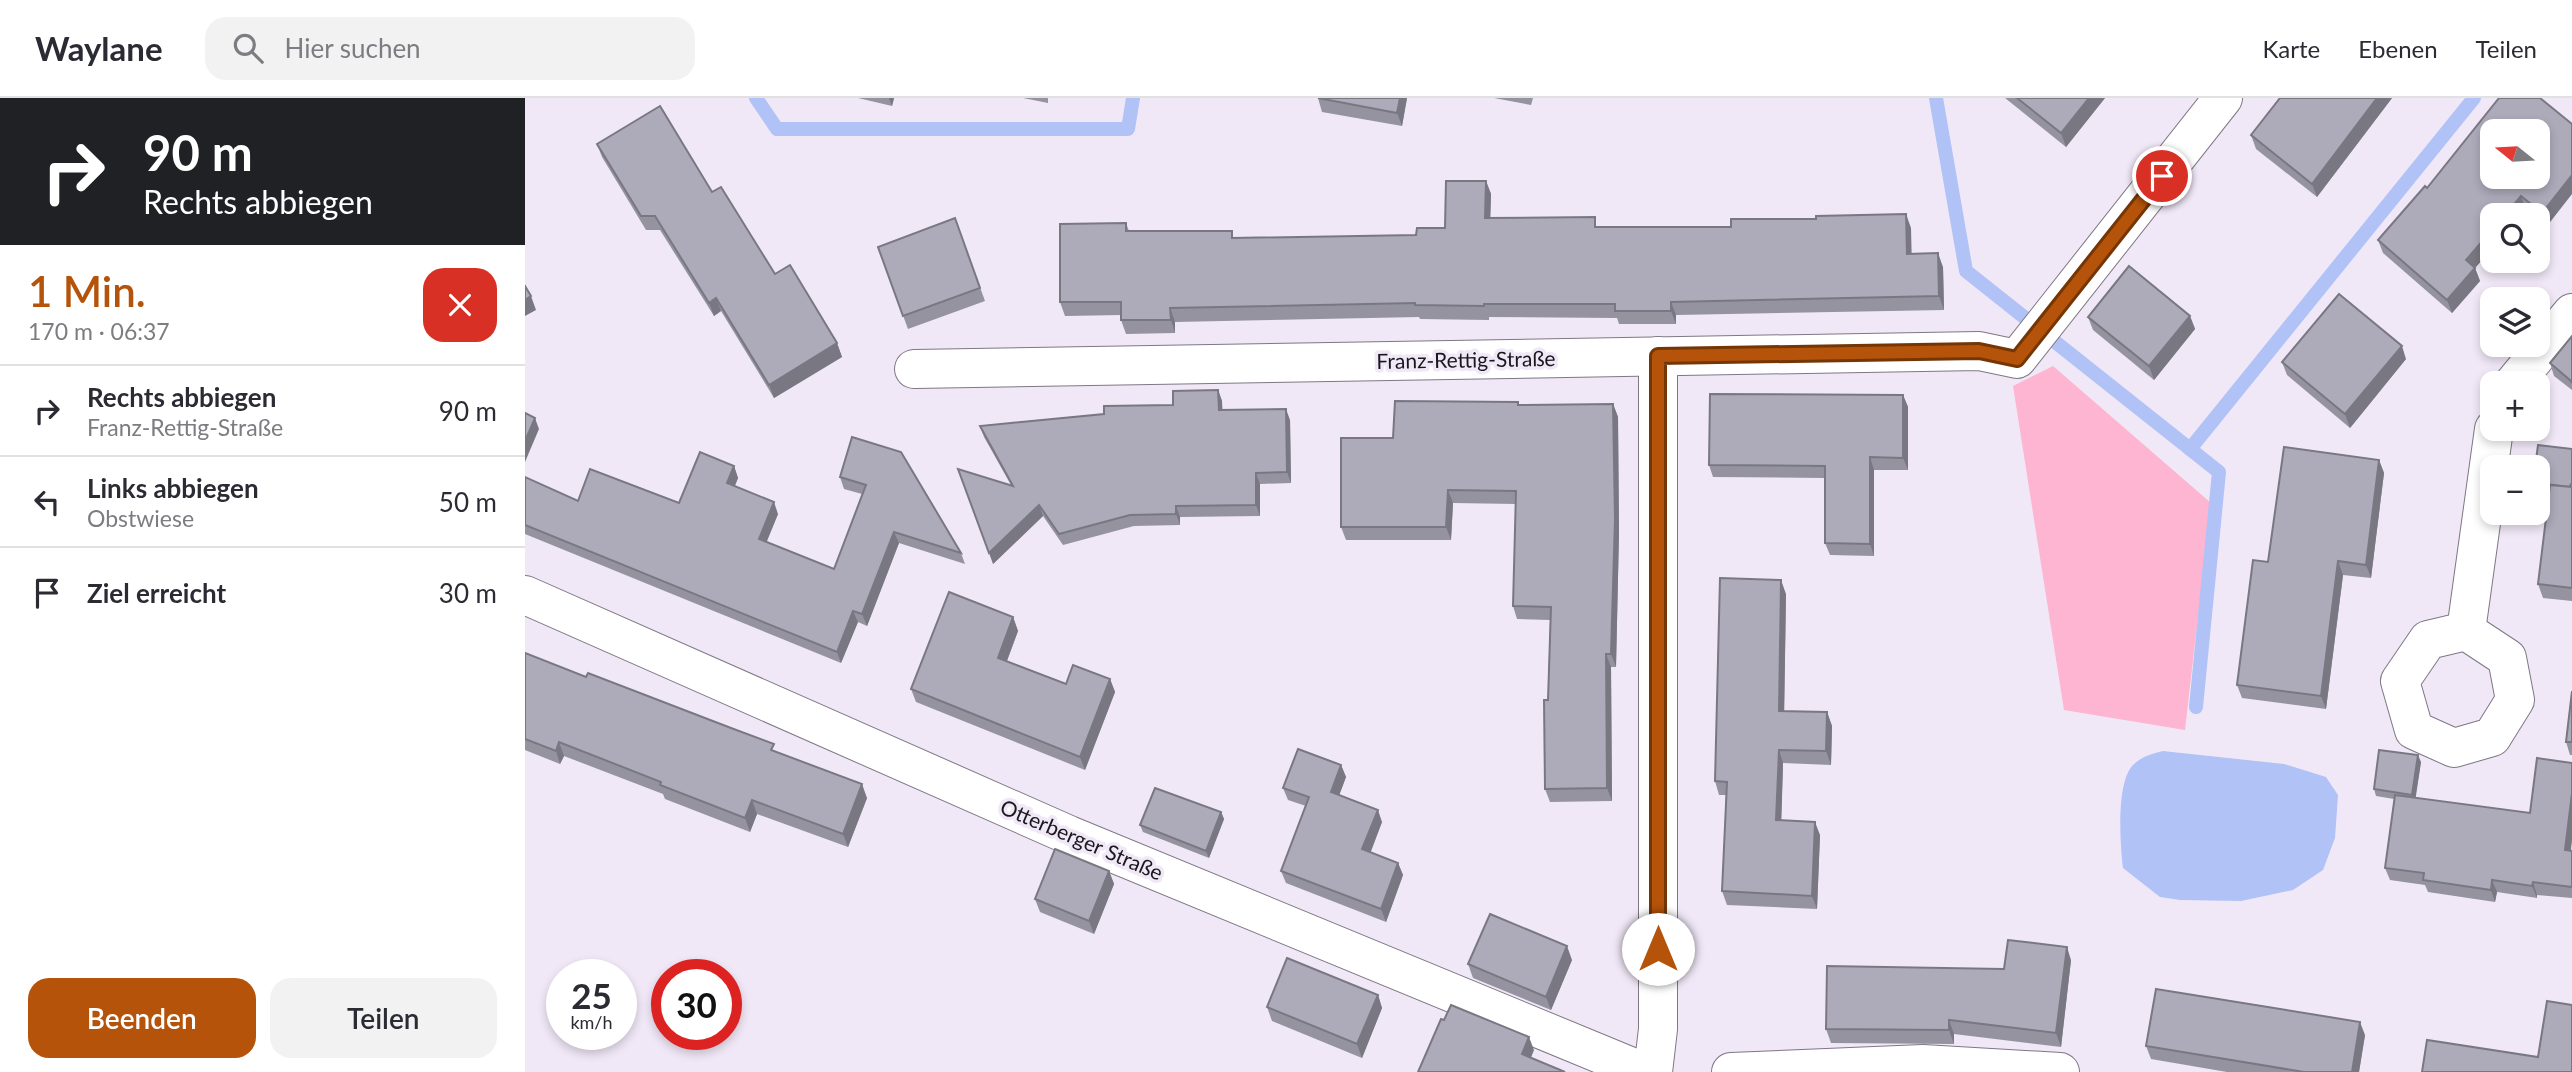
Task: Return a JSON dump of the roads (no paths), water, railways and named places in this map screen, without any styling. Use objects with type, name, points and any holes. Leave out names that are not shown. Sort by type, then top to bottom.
[{"type":"street","name":"Franz-Rettig-Straße","points":[[914,369],[1979,351],[2017,359],[2223,98]]},
{"type":"street","points":[[2524,371],[2572,313]]},
{"type":"street","points":[[1653,1072],[1658,1029],[1658,356]]},
{"type":"street","points":[[2466,631],[2492,441]]},
{"type":"street","name":"Otterberger Straße","points":[[525,595],[1069,835],[1644,1072]]},
{"type":"street","points":[[1731,1072],[1923,1064],[2060,1072]]},
{"type":"water","points":[[2163,751],[2284,764],[2326,777],[2338,795],[2335,838],[2323,870],[2293,890],[2241,901],[2160,897],[2123,868],[2121,814],[2124,785],[2133,765],[2144,757]]},
{"type":"waterway","points":[[756,98],[777,129],[1128,129],[1133,98]]},
{"type":"waterway","points":[[1936,98],[1966,271],[2219,472],[2196,707]]},
{"type":"waterway","points":[[2190,449],[2474,98]]}]
